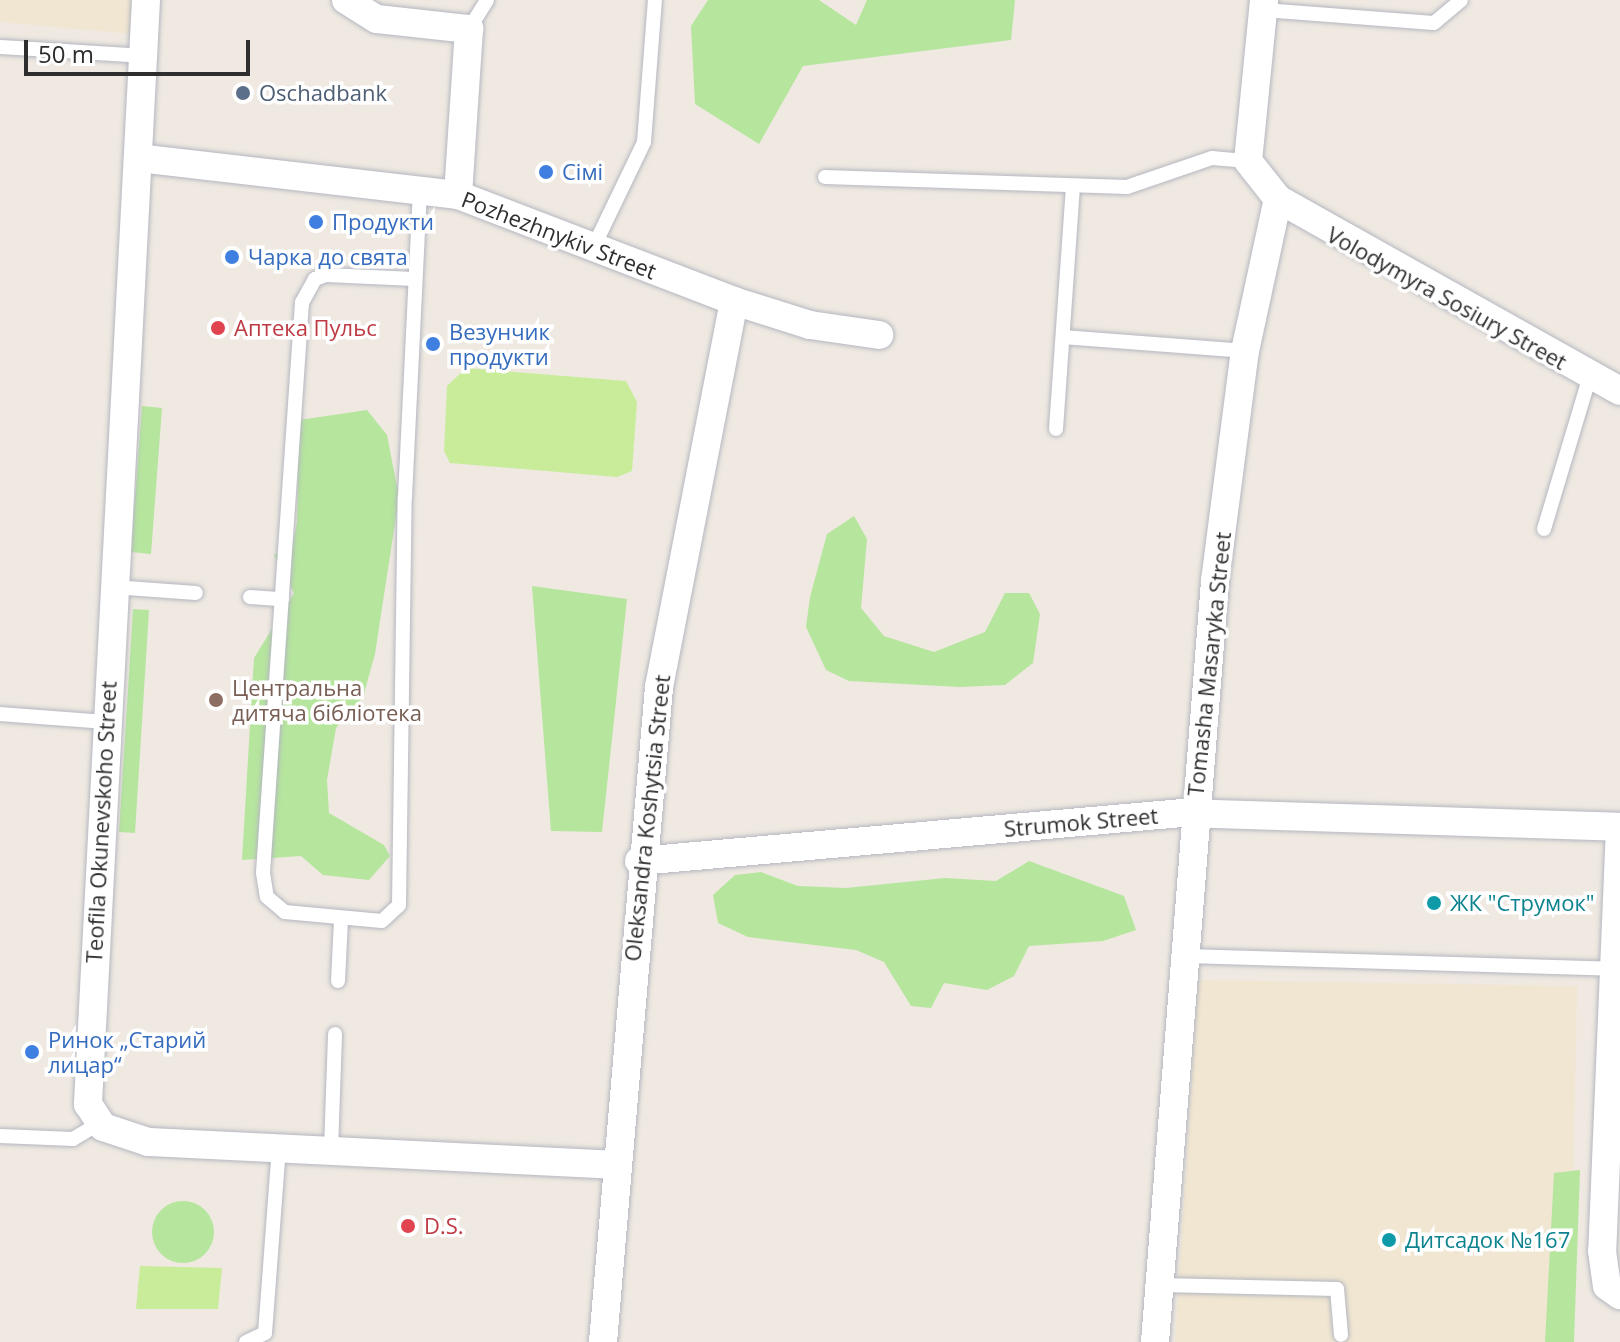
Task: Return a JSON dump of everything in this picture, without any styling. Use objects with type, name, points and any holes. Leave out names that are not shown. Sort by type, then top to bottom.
[{"type":"street","name":"Teofila Okunevskoho Street","points":[[100,1123],[88,1104],[146,0]]},
{"type":"street","points":[[346,0],[377,19],[469,29],[458,195]]},
{"type":"street","points":[[1264,5],[1248,161],[1278,199]]},
{"type":"street","name":"Pozhezhnykiv Street","points":[[138,158],[420,187],[458,195],[595,244],[734,301],[810,325],[879,335]]},
{"type":"street","name":"Tomasha Masaryka Street","points":[[1155,1342],[1195,812],[1245,351],[1278,199]]},
{"type":"street","name":"Volodymyra Sosiury Street","points":[[1278,199],[1620,391]]},
{"type":"street","name":"Oleksandra Koshytsia Street","points":[[603,1342],[639,861],[659,687],[734,301]]},
{"type":"street","name":"Strumok Street","points":[[639,861],[1195,812],[1620,827]]},
{"type":"street","points":[[1620,827],[1602,1251],[1607,1286],[1620,1295]]},
{"type":"street","points":[[100,1123],[148,1142],[614,1165]]},
{"type":"lane","points":[[469,29],[487,0]]},
{"type":"lane","points":[[595,244],[644,142],[655,0]]},
{"type":"lane","points":[[1264,5],[1434,23],[1461,0]]},
{"type":"lane","points":[[0,47],[142,56]]},
{"type":"lane","points":[[825,177],[1127,187],[1212,158],[1248,161]]},
{"type":"lane","points":[[414,279],[326,275],[315,279],[302,302],[263,873],[267,897],[285,912],[382,921],[399,905],[402,880],[414,279],[420,187]]},
{"type":"lane","points":[[1056,429],[1073,187]]},
{"type":"lane","points":[[1063,337],[1245,351]]},
{"type":"lane","points":[[1544,529],[1590,376]]},
{"type":"lane","points":[[113,587],[196,593]]},
{"type":"lane","points":[[250,597],[282,599]]},
{"type":"lane","points":[[0,714],[106,722]]},
{"type":"lane","points":[[338,981],[341,919]]},
{"type":"lane","points":[[1185,956],[1614,969]]},
{"type":"lane","points":[[331,1150],[335,1034]]},
{"type":"lane","points":[[0,1136],[73,1139],[100,1123]]},
{"type":"lane","points":[[246,1342],[265,1333],[279,1148]]},
{"type":"lane","points":[[1161,1285],[1337,1289],[1341,1335]]},
{"type":"shaded area","points":[[0,0],[134,0],[133,34],[0,22]]},
{"type":"shaded area","points":[[1198,980],[1577,986],[1570,1342],[1175,1342]]},
{"type":"green space","points":[[708,0],[819,0],[856,25],[867,0],[1015,0],[1011,40],[803,66],[759,144],[695,104],[691,26]]},
{"type":"green space","points":[[466,368],[626,381],[637,402],[632,471],[617,477],[450,463],[444,451],[447,386]]},
{"type":"green space","points":[[142,406],[162,408],[151,554],[131,552]]},
{"type":"green space","points":[[367,410],[387,435],[399,497],[375,654],[363,697],[336,728],[327,780],[329,813],[384,845],[390,856],[369,880],[323,875],[301,856],[242,860],[254,658],[294,593],[274,555],[293,545],[297,522],[299,420]]},
{"type":"green space","points":[[854,516],[867,539],[861,608],[884,636],[934,652],[985,632],[1005,593],[1029,593],[1040,614],[1033,663],[1005,685],[960,687],[849,681],[826,670],[806,627],[810,597],[827,534]]},
{"type":"green space","points":[[532,586],[627,599],[602,832],[551,831]]},
{"type":"green space","points":[[133,609],[149,610],[135,833],[119,832]]},
{"type":"green space","points":[[1029,861],[1124,896],[1136,930],[1103,941],[1029,946],[1014,976],[987,990],[944,983],[931,1008],[911,1006],[884,962],[856,950],[748,937],[718,923],[713,895],[735,875],[761,872],[798,886],[846,888],[945,878],[996,881]]},
{"type":"green space","points":[[1580,1170],[1574,1342],[1545,1342],[1554,1173]]},
{"type":"green space","points":[[183,1201],[195,1203],[205,1210],[212,1220],[212,1244],[205,1254],[195,1261],[183,1263],[171,1261],[161,1254],[154,1244],[152,1232],[154,1220],[161,1210],[171,1203]]},
{"type":"green space","points":[[140,1266],[222,1268],[218,1309],[136,1309]]},
{"type":"place","name":"Oschadbank","points":[[243,93]]},
{"type":"place","name":"Сімі","points":[[546,172]]},
{"type":"place","name":"Продукти","points":[[316,222]]},
{"type":"place","name":"Чарка до свята","points":[[232,257]]},
{"type":"place","name":"Аптека Пульс","points":[[218,328]]},
{"type":"place","name":"Везунчик продукти","points":[[433,344]]},
{"type":"place","name":"Центральна дитяча бібліотека","points":[[216,700]]},
{"type":"place","name":"ЖК \"Струмок\"","points":[[1434,903]]},
{"type":"place","name":"Ринок „Старий лицар“","points":[[32,1052]]},
{"type":"place","name":"D.S.","points":[[408,1226]]},
{"type":"place","name":"Дитсадок №167","points":[[1389,1240]]}]
